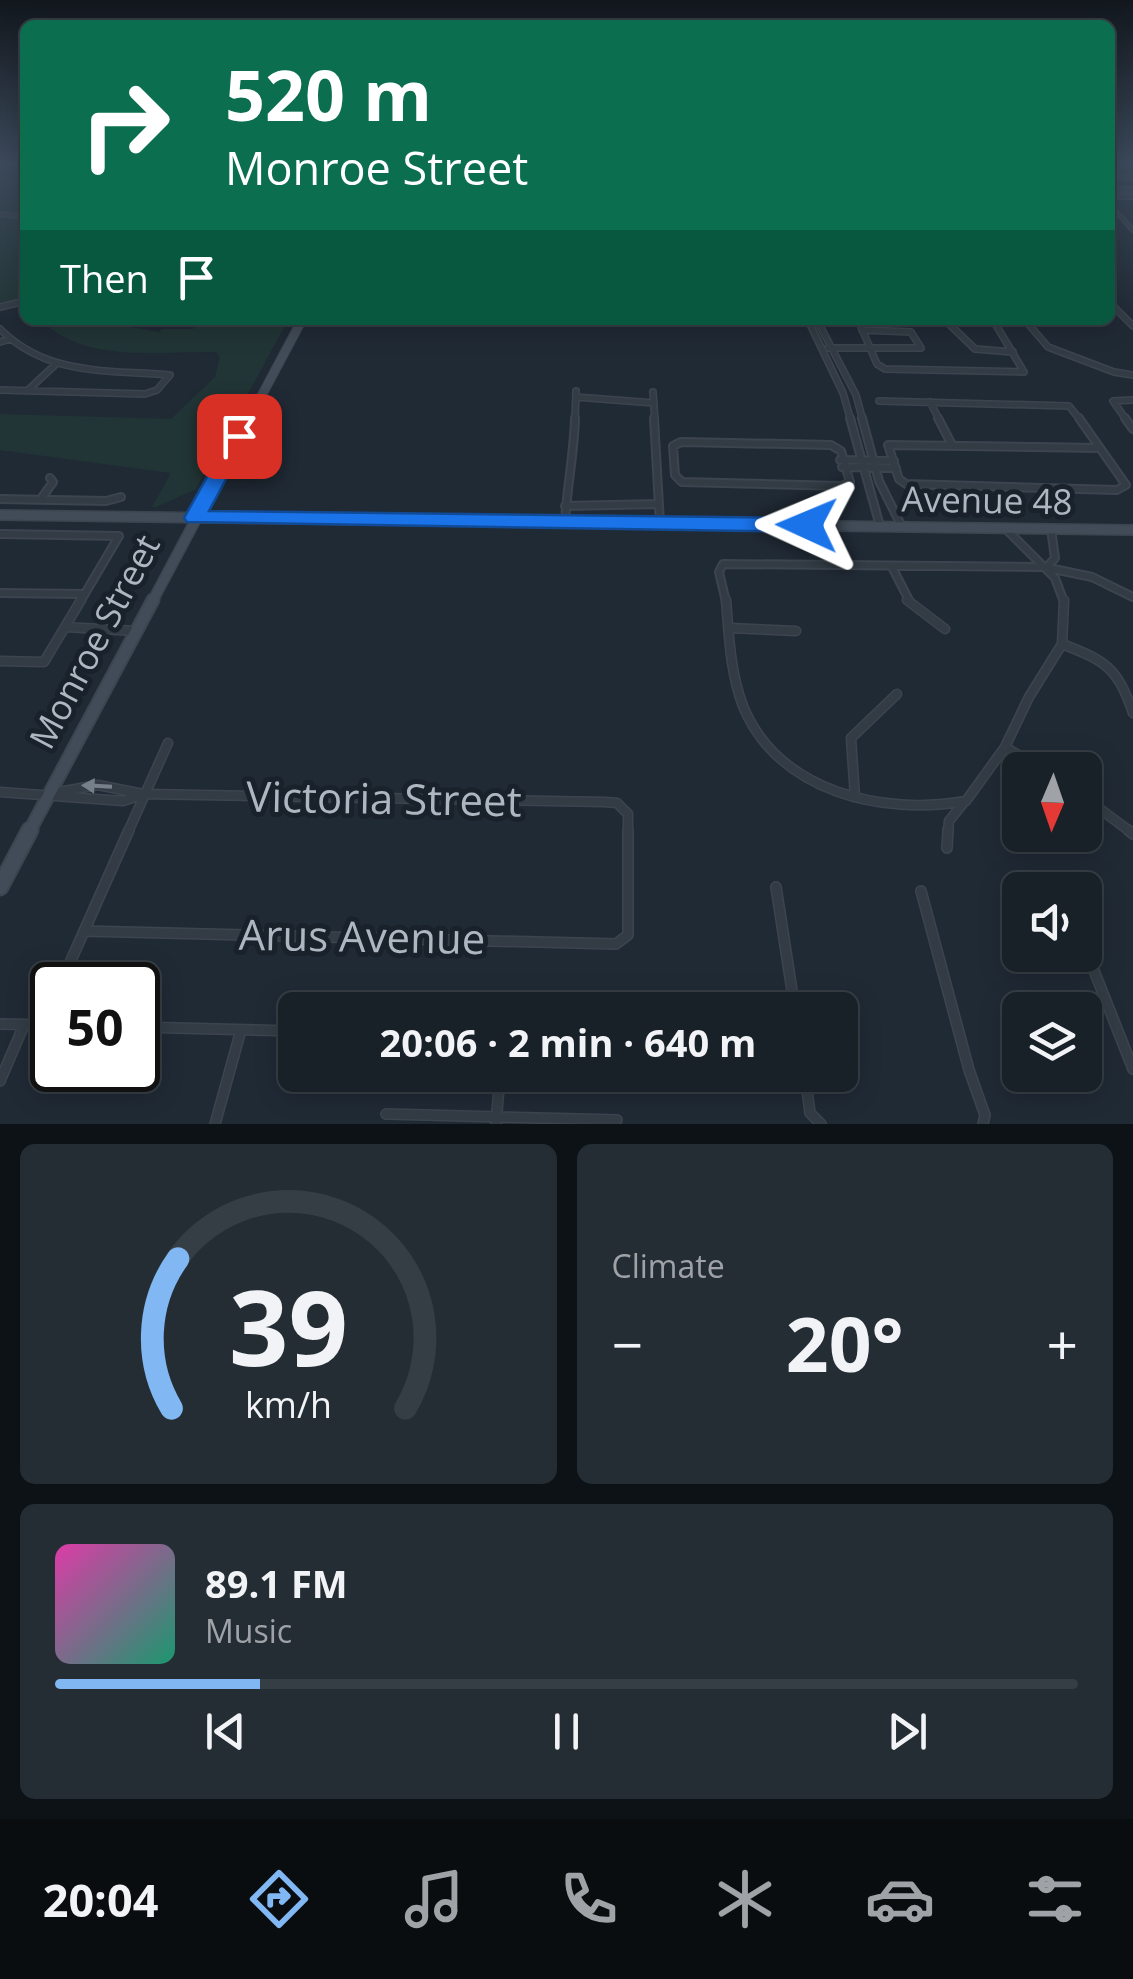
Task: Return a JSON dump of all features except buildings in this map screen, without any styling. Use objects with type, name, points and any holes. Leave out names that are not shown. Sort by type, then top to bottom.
[{"type":"main road","name":"Monroe Street","points":[[0,887],[299,325]]},
{"type":"main road","name":"Avenue 48","points":[[0,516],[1133,530]]},
{"type":"street","points":[[1115,308],[1133,326]]},
{"type":"street","points":[[810,325],[844,393],[880,526]]},
{"type":"street","points":[[820,325],[856,394],[873,464],[902,527]]},
{"type":"street","points":[[860,325],[879,367],[888,370],[1022,373],[1024,368],[996,325]]},
{"type":"street","points":[[950,325],[975,349],[1014,352]]},
{"type":"street","points":[[1028,325],[1040,342],[1133,375]]},
{"type":"street","points":[[0,329],[21,350],[56,364],[88,371],[169,373],[170,378],[150,394],[0,390]]},
{"type":"street","points":[[823,350],[920,348],[908,331],[862,330]]},
{"type":"street","points":[[0,342],[10,339]]},
{"type":"street","points":[[26,392],[56,364]]},
{"type":"street","points":[[653,392],[660,523]]},
{"type":"street","points":[[565,522],[573,472],[576,394],[654,404]]},
{"type":"street","points":[[1133,400],[1113,401],[1133,429]]},
{"type":"street","points":[[878,401],[1065,405],[1073,409],[1125,483],[1124,488],[912,485],[900,481],[888,445],[1100,448]]},
{"type":"street","points":[[930,402],[952,446]]},
{"type":"street","points":[[681,442],[826,444],[838,448],[841,464],[850,480],[842,486],[687,482],[676,479],[673,446],[681,442]]},
{"type":"street","points":[[841,464],[895,465]]},
{"type":"street","points":[[40,500],[54,482],[50,478]]},
{"type":"street","points":[[867,481],[879,481]]},
{"type":"street","points":[[0,500],[121,497]]},
{"type":"street","points":[[565,504],[658,504]]},
{"type":"street","points":[[947,848],[948,822],[1005,747],[1029,696],[1062,644],[1064,598],[1048,567],[1032,557],[1006,529]]},
{"type":"street","points":[[1048,567],[1054,558],[1051,530]]},
{"type":"street","points":[[0,534],[119,536],[44,662],[0,661]]},
{"type":"street","points":[[966,801],[916,807],[855,797],[798,771],[759,736],[737,688],[719,566],[1048,567],[1131,592]]},
{"type":"street","points":[[892,567],[905,598],[945,630]]},
{"type":"street","points":[[0,593],[84,594]]},
{"type":"street","points":[[65,627],[135,630]]},
{"type":"street","points":[[730,628],[796,630]]},
{"type":"street","points":[[1062,644],[1115,668],[1124,682],[1133,713]]},
{"type":"street","points":[[855,797],[850,738],[897,694]]},
{"type":"street","points":[[70,962],[168,743]]},
{"type":"street","points":[[1005,747],[1013,752]]},
{"type":"street","name":"Victoria Street","points":[[0,792],[123,801],[144,794],[605,802],[623,807],[629,824],[628,927]]},
{"type":"street","points":[[1102,811],[1133,834]]},
{"type":"street","points":[[776,887],[792,992]]},
{"type":"street","points":[[922,891],[984,1124]]},
{"type":"street","name":"Arus Avenue","points":[[84,931],[616,944],[624,941],[628,927]]},
{"type":"street","points":[[1094,972],[1133,1070]]},
{"type":"street","points":[[0,1024],[30,1024]]},
{"type":"street","points":[[0,1081],[24,1024]]},
{"type":"street","points":[[160,1028],[278,1031]]},
{"type":"street","points":[[215,1124],[241,1030]]},
{"type":"street","points":[[497,1120],[499,1092]]},
{"type":"street","points":[[809,1092],[817,1122]]},
{"type":"street","points":[[386,1114],[497,1120],[618,1120]]},
{"type":"shaded area","points":[[0,216],[20,216],[20,304],[0,309]]},
{"type":"shaded area","points":[[47,325],[119,325],[159,332],[193,329],[196,325],[285,325],[196,489],[156,507],[152,507],[171,473],[0,450],[0,414],[171,419],[215,377],[220,357],[216,352],[101,349],[59,334]]},
{"type":"route","points":[[239,436],[195,518],[807,525]]}]
